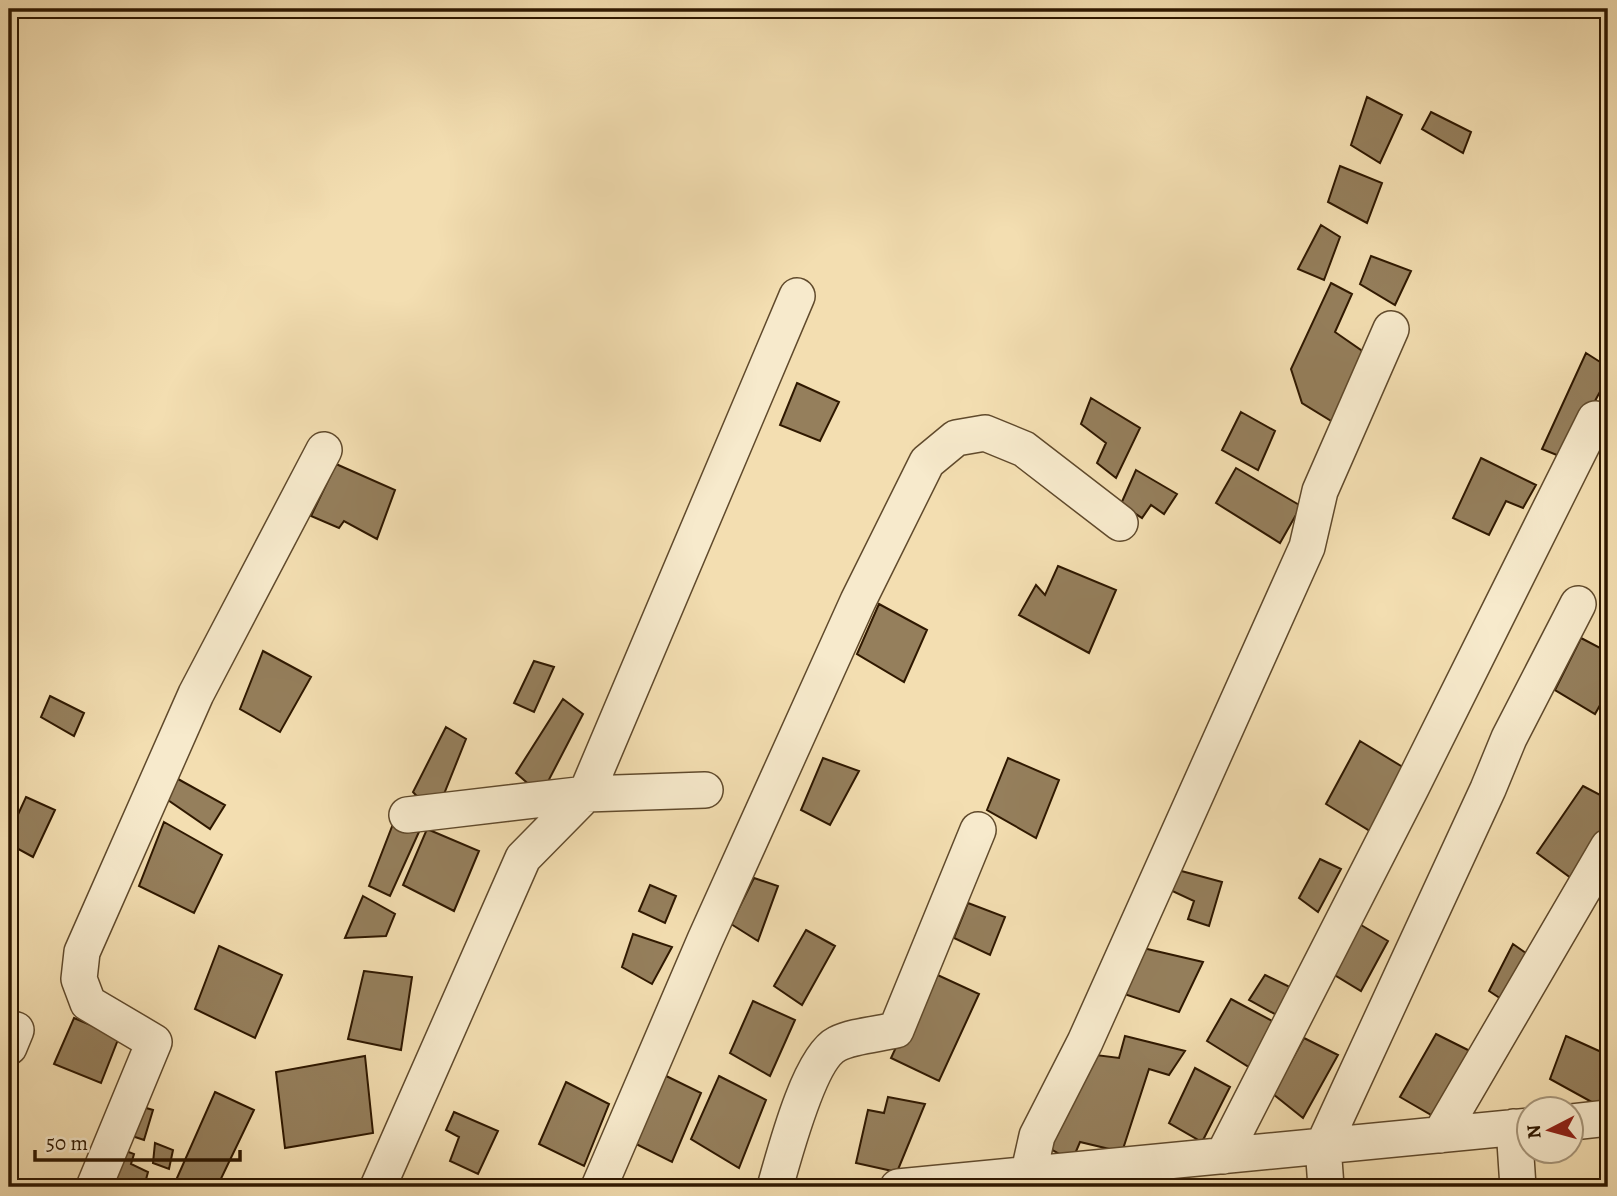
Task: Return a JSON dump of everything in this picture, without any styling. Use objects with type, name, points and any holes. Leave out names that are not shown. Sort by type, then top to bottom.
[{"type":"street","points":[[378,1187],[523,858],[586,794],[797,296]]},
{"type":"street","points":[[1028,1176],[1037,1136],[1086,1042],[1307,547],[1320,491],[1391,329]]},
{"type":"street","points":[[1223,1156],[1595,419]]},
{"type":"street","points":[[599,1187],[705,940],[847,626],[927,462],[956,438],[985,433],[1024,449],[1120,523]]},
{"type":"street","points":[[94,1187],[154,1042],[88,1003],[79,979],[82,952],[196,694],[324,450]]},
{"type":"street","points":[[1326,1187],[1323,1146],[1509,738],[1578,604]]},
{"type":"street","points":[[407,815],[586,794],[705,790]]},
{"type":"street","points":[[775,1187],[794,1123],[822,1055],[838,1043],[896,1030],[978,830]]},
{"type":"street","points":[[1440,1135],[1608,847]]},
{"type":"street","points":[[1586,1120],[1608,1118]]},
{"type":"street","points":[[898,1187],[1028,1176],[1149,1175],[1223,1156],[1516,1128]]},
{"type":"street","points":[[1518,1187],[1520,1164]]},
{"type":"building","points":[[1367,97],[1402,115],[1380,163],[1351,145]]},
{"type":"building","points":[[1431,112],[1471,132],[1463,153],[1422,129]]},
{"type":"building","points":[[1340,166],[1382,183],[1367,223],[1328,202]]},
{"type":"building","points":[[1321,225],[1340,237],[1324,280],[1298,269]]},
{"type":"building","points":[[1371,256],[1411,271],[1395,305],[1360,284]]},
{"type":"building","points":[[1331,283],[1352,294],[1335,332],[1368,355],[1341,427],[1302,403],[1291,369]]},
{"type":"building","points":[[1586,353],[1608,367],[1608,377],[1564,458],[1542,449]]},
{"type":"building","points":[[797,383],[839,402],[820,441],[780,425]]},
{"type":"building","points":[[1091,398],[1140,428],[1116,478],[1097,463],[1106,443],[1081,424]]},
{"type":"building","points":[[1241,412],[1275,431],[1258,470],[1222,450]]},
{"type":"building","points":[[1481,458],[1536,485],[1523,508],[1506,501],[1489,535],[1453,518]]},
{"type":"building","points":[[336,464],[395,490],[377,539],[344,521],[339,528],[311,516]]},
{"type":"building","points":[[1236,468],[1301,506],[1280,543],[1216,503]]},
{"type":"building","points":[[1136,470],[1177,494],[1164,514],[1151,505],[1142,518],[1121,504]]},
{"type":"building","points":[[1058,566],[1116,590],[1089,653],[1019,615],[1036,585],[1045,595]]},
{"type":"building","points":[[879,604],[927,630],[904,682],[857,654]]},
{"type":"building","points":[[1581,638],[1608,652],[1608,691],[1595,714],[1555,690]]},
{"type":"building","points":[[263,651],[311,677],[280,732],[240,709]]},
{"type":"building","points":[[534,661],[554,667],[534,712],[514,703]]},
{"type":"building","points":[[50,696],[84,713],[74,736],[41,717]]},
{"type":"building","points":[[563,699],[583,714],[541,795],[516,773]]},
{"type":"building","points":[[446,727],[466,739],[440,804],[424,804],[413,792]]},
{"type":"building","points":[[1360,741],[1406,769],[1370,831],[1326,804]]},
{"type":"building","points":[[823,758],[859,771],[830,825],[801,810]]},
{"type":"building","points":[[1008,758],[1059,780],[1036,838],[987,810]]},
{"type":"building","points":[[178,779],[225,805],[210,829],[165,798]]},
{"type":"building","points":[[1583,786],[1608,799],[1608,828],[1575,881],[1537,853]]},
{"type":"building","points":[[26,797],[55,810],[33,857],[9,844],[9,834]]},
{"type":"building","points":[[164,822],[222,855],[194,913],[139,886]]},
{"type":"building","points":[[423,823],[390,896],[369,886],[393,824]]},
{"type":"building","points":[[427,829],[479,851],[454,911],[403,885]]},
{"type":"building","points":[[1320,859],[1341,869],[1318,912],[1299,898]]},
{"type":"building","points":[[1174,869],[1222,882],[1209,926],[1188,919],[1194,901],[1168,889]]},
{"type":"building","points":[[754,878],[778,886],[758,941],[731,924]]},
{"type":"building","points":[[650,885],[676,896],[665,923],[639,911]]},
{"type":"building","points":[[363,896],[395,914],[386,936],[345,938]]},
{"type":"building","points":[[968,903],[1005,917],[990,955],[954,938]]},
{"type":"building","points":[[1356,922],[1388,941],[1361,991],[1333,974]]},
{"type":"building","points":[[806,930],[835,946],[802,1005],[774,986]]},
{"type":"building","points":[[633,934],[672,947],[652,984],[622,967]]},
{"type":"building","points":[[1513,944],[1533,958],[1509,1004],[1489,991]]},
{"type":"building","points":[[219,946],[282,975],[255,1038],[195,1009]]},
{"type":"building","points":[[1143,948],[1203,962],[1179,1012],[1121,993]]},
{"type":"building","points":[[364,971],[412,977],[401,1050],[348,1039]]},
{"type":"building","points":[[931,972],[979,994],[939,1081],[891,1058]]},
{"type":"building","points":[[1265,975],[1296,990],[1282,1018],[1249,1000]]},
{"type":"building","points":[[1231,999],[1276,1023],[1252,1069],[1207,1041]]},
{"type":"building","points":[[753,1001],[795,1020],[770,1076],[730,1053]]},
{"type":"building","points":[[74,1018],[119,1037],[101,1083],[54,1064]]},
{"type":"building","points":[[1436,1034],[1476,1054],[1440,1120],[1400,1097]]},
{"type":"building","points":[[1125,1036],[1185,1051],[1169,1075],[1149,1069],[1122,1152],[1080,1142],[1072,1161],[1049,1148],[1096,1055],[1119,1058]]},
{"type":"building","points":[[1566,1036],[1608,1055],[1608,1069],[1602,1080],[1608,1082],[1608,1111],[1586,1099],[1586,1094],[1577,1094],[1550,1079]]},
{"type":"building","points":[[1304,1038],[1338,1055],[1303,1118],[1273,1094]]},
{"type":"building","points":[[365,1056],[373,1133],[285,1148],[276,1072]]},
{"type":"building","points":[[1195,1068],[1230,1087],[1202,1142],[1169,1123]]},
{"type":"building","points":[[658,1072],[701,1093],[672,1162],[626,1139]]},
{"type":"building","points":[[719,1076],[766,1100],[739,1168],[691,1139]]},
{"type":"building","points":[[566,1082],[609,1104],[584,1166],[539,1144]]},
{"type":"building","points":[[215,1092],[254,1110],[217,1187],[173,1187]]},
{"type":"building","points":[[888,1097],[925,1104],[897,1172],[856,1163],[868,1110],[884,1113]]},
{"type":"building","points":[[136,1105],[153,1110],[144,1140],[129,1135]]},
{"type":"building","points":[[454,1112],[498,1131],[478,1174],[450,1161],[459,1137],[446,1130]]},
{"type":"building","points":[[155,1143],[173,1150],[169,1169],[153,1163]]},
{"type":"building","points":[[118,1148],[134,1154],[131,1164],[148,1172],[144,1187],[102,1187]]}]
